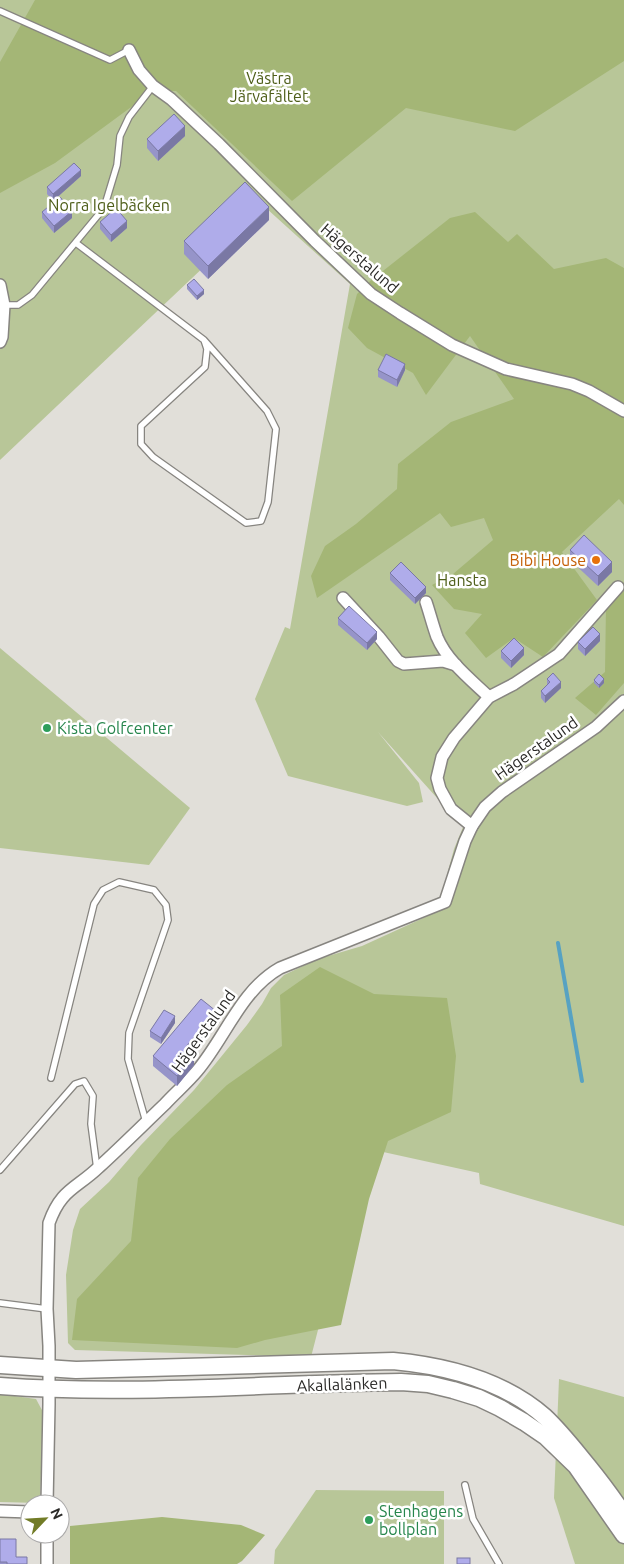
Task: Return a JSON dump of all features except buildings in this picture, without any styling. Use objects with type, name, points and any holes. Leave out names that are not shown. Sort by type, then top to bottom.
[{"type":"main road","name":"Akallalänken","points":[[0,1365],[76,1370],[393,1361],[448,1368],[496,1386],[544,1416],[582,1458],[612,1496],[624,1515]]},
{"type":"main road","name":"Akallalänken","points":[[0,1386],[49,1390],[182,1389],[401,1382],[428,1384],[454,1390],[500,1408],[546,1437],[576,1466],[624,1535]]},
{"type":"street","name":"Hägerstalund","points":[[129,50],[139,70],[153,86],[220,144],[315,241],[371,294],[452,345],[506,368],[589,390],[624,411]]},
{"type":"street","points":[[0,285],[4,305],[0,342]]},
{"type":"street","points":[[472,826],[451,809],[440,789],[437,778],[442,757],[454,738],[488,697],[514,684],[559,654],[618,587]]},
{"type":"street","points":[[344,598],[398,661],[404,664],[443,661],[456,665]]},
{"type":"street","points":[[426,602],[437,637],[445,651],[456,665],[488,697]]},
{"type":"street","name":"Hägerstalund","points":[[47,1494],[49,1223],[53,1210],[61,1198],[71,1188],[97,1169],[197,1071],[251,992],[269,974],[445,902],[465,841],[472,826],[485,807],[502,792],[596,726],[624,701]]},
{"type":"street","points":[[0,1511],[20,1512]]},
{"type":"street","points":[[47,1544],[47,1564]]},
{"type":"lane","points":[[0,12],[110,60],[129,50]]},
{"type":"lane","points":[[4,305],[18,305],[32,295],[104,208],[117,165],[120,136],[129,117],[153,86]]},
{"type":"lane","points":[[76,243],[204,340],[267,412],[276,429],[268,502],[261,522],[246,523],[153,457],[140,444],[141,426],[205,367],[207,349],[204,340]]},
{"type":"lane","points":[[51,1078],[94,904],[103,890],[120,882],[154,890],[166,904],[168,920],[129,1033],[128,1059],[146,1122]]},
{"type":"lane","points":[[0,1170],[74,1084],[84,1081],[94,1096],[91,1124],[97,1169]]},
{"type":"lane","points":[[0,1303],[47,1309]]},
{"type":"lane","points":[[465,1485],[473,1519],[499,1564]]},
{"type":"green space","name":"Hansta","points":[[0,0],[624,0],[624,1226],[480,1184],[479,1173],[365,1148],[311,1357],[75,1350],[68,1343],[66,1275],[73,1230],[80,1209],[109,1182],[141,1145],[194,1090],[247,1025],[271,988],[284,975],[318,959],[362,946],[443,909],[448,871],[463,827],[378,732],[419,783],[423,802],[407,806],[288,776],[255,699],[285,627],[290,629],[350,284],[266,208],[0,460]]},
{"type":"green space","name":"Västra Järvafältet","points":[[35,0],[624,0],[624,61],[515,131],[406,108],[292,201],[176,91],[153,91],[55,163],[0,193],[0,62]]},
{"type":"green space","points":[[475,212],[508,242],[517,234],[554,269],[606,258],[624,268],[624,505],[619,499],[562,552],[597,600],[543,657],[514,638],[486,658],[465,633],[482,614],[454,609],[432,585],[453,574],[493,540],[484,518],[451,527],[440,513],[317,598],[311,576],[325,546],[356,524],[397,489],[398,464],[451,422],[514,399],[470,336],[426,395],[413,373],[367,348],[348,328],[357,294],[369,282],[450,218]]},
{"type":"green space","points":[[624,582],[624,683],[596,715],[575,698],[605,672],[606,606]]},
{"type":"green space","name":"Kista Golfcenter","points":[[0,648],[190,808],[149,865],[0,848]]},
{"type":"green space","points":[[320,967],[374,994],[447,998],[456,1056],[451,1112],[388,1141],[369,1199],[341,1325],[265,1340],[237,1348],[72,1340],[77,1299],[131,1241],[138,1178],[170,1139],[227,1085],[282,1046],[280,995]]},
{"type":"green space","points":[[559,1379],[624,1397],[624,1564],[575,1564],[554,1498]]},
{"type":"green space","points":[[0,1394],[36,1399],[43,1412],[40,1494],[20,1494],[20,1502],[0,1502]]},
{"type":"green space","name":"Stenhagens bollplan","points":[[316,1490],[444,1491],[444,1564],[274,1564],[275,1550]]},
{"type":"green space","points":[[162,1517],[241,1525],[265,1535],[242,1561],[237,1564],[70,1564],[70,1526]]},
{"type":"waterway","points":[[558,943],[582,1081]]},
{"type":"place","name":"Bibi House","points":[[596,560]]},
{"type":"place","name":"Kista Golfcenter","points":[[47,728]]},
{"type":"place","name":"Stenhagens bollplan","points":[[369,1520]]},
{"type":"park label","name":"Norra Igelbäcken","points":[[109,205]]}]
